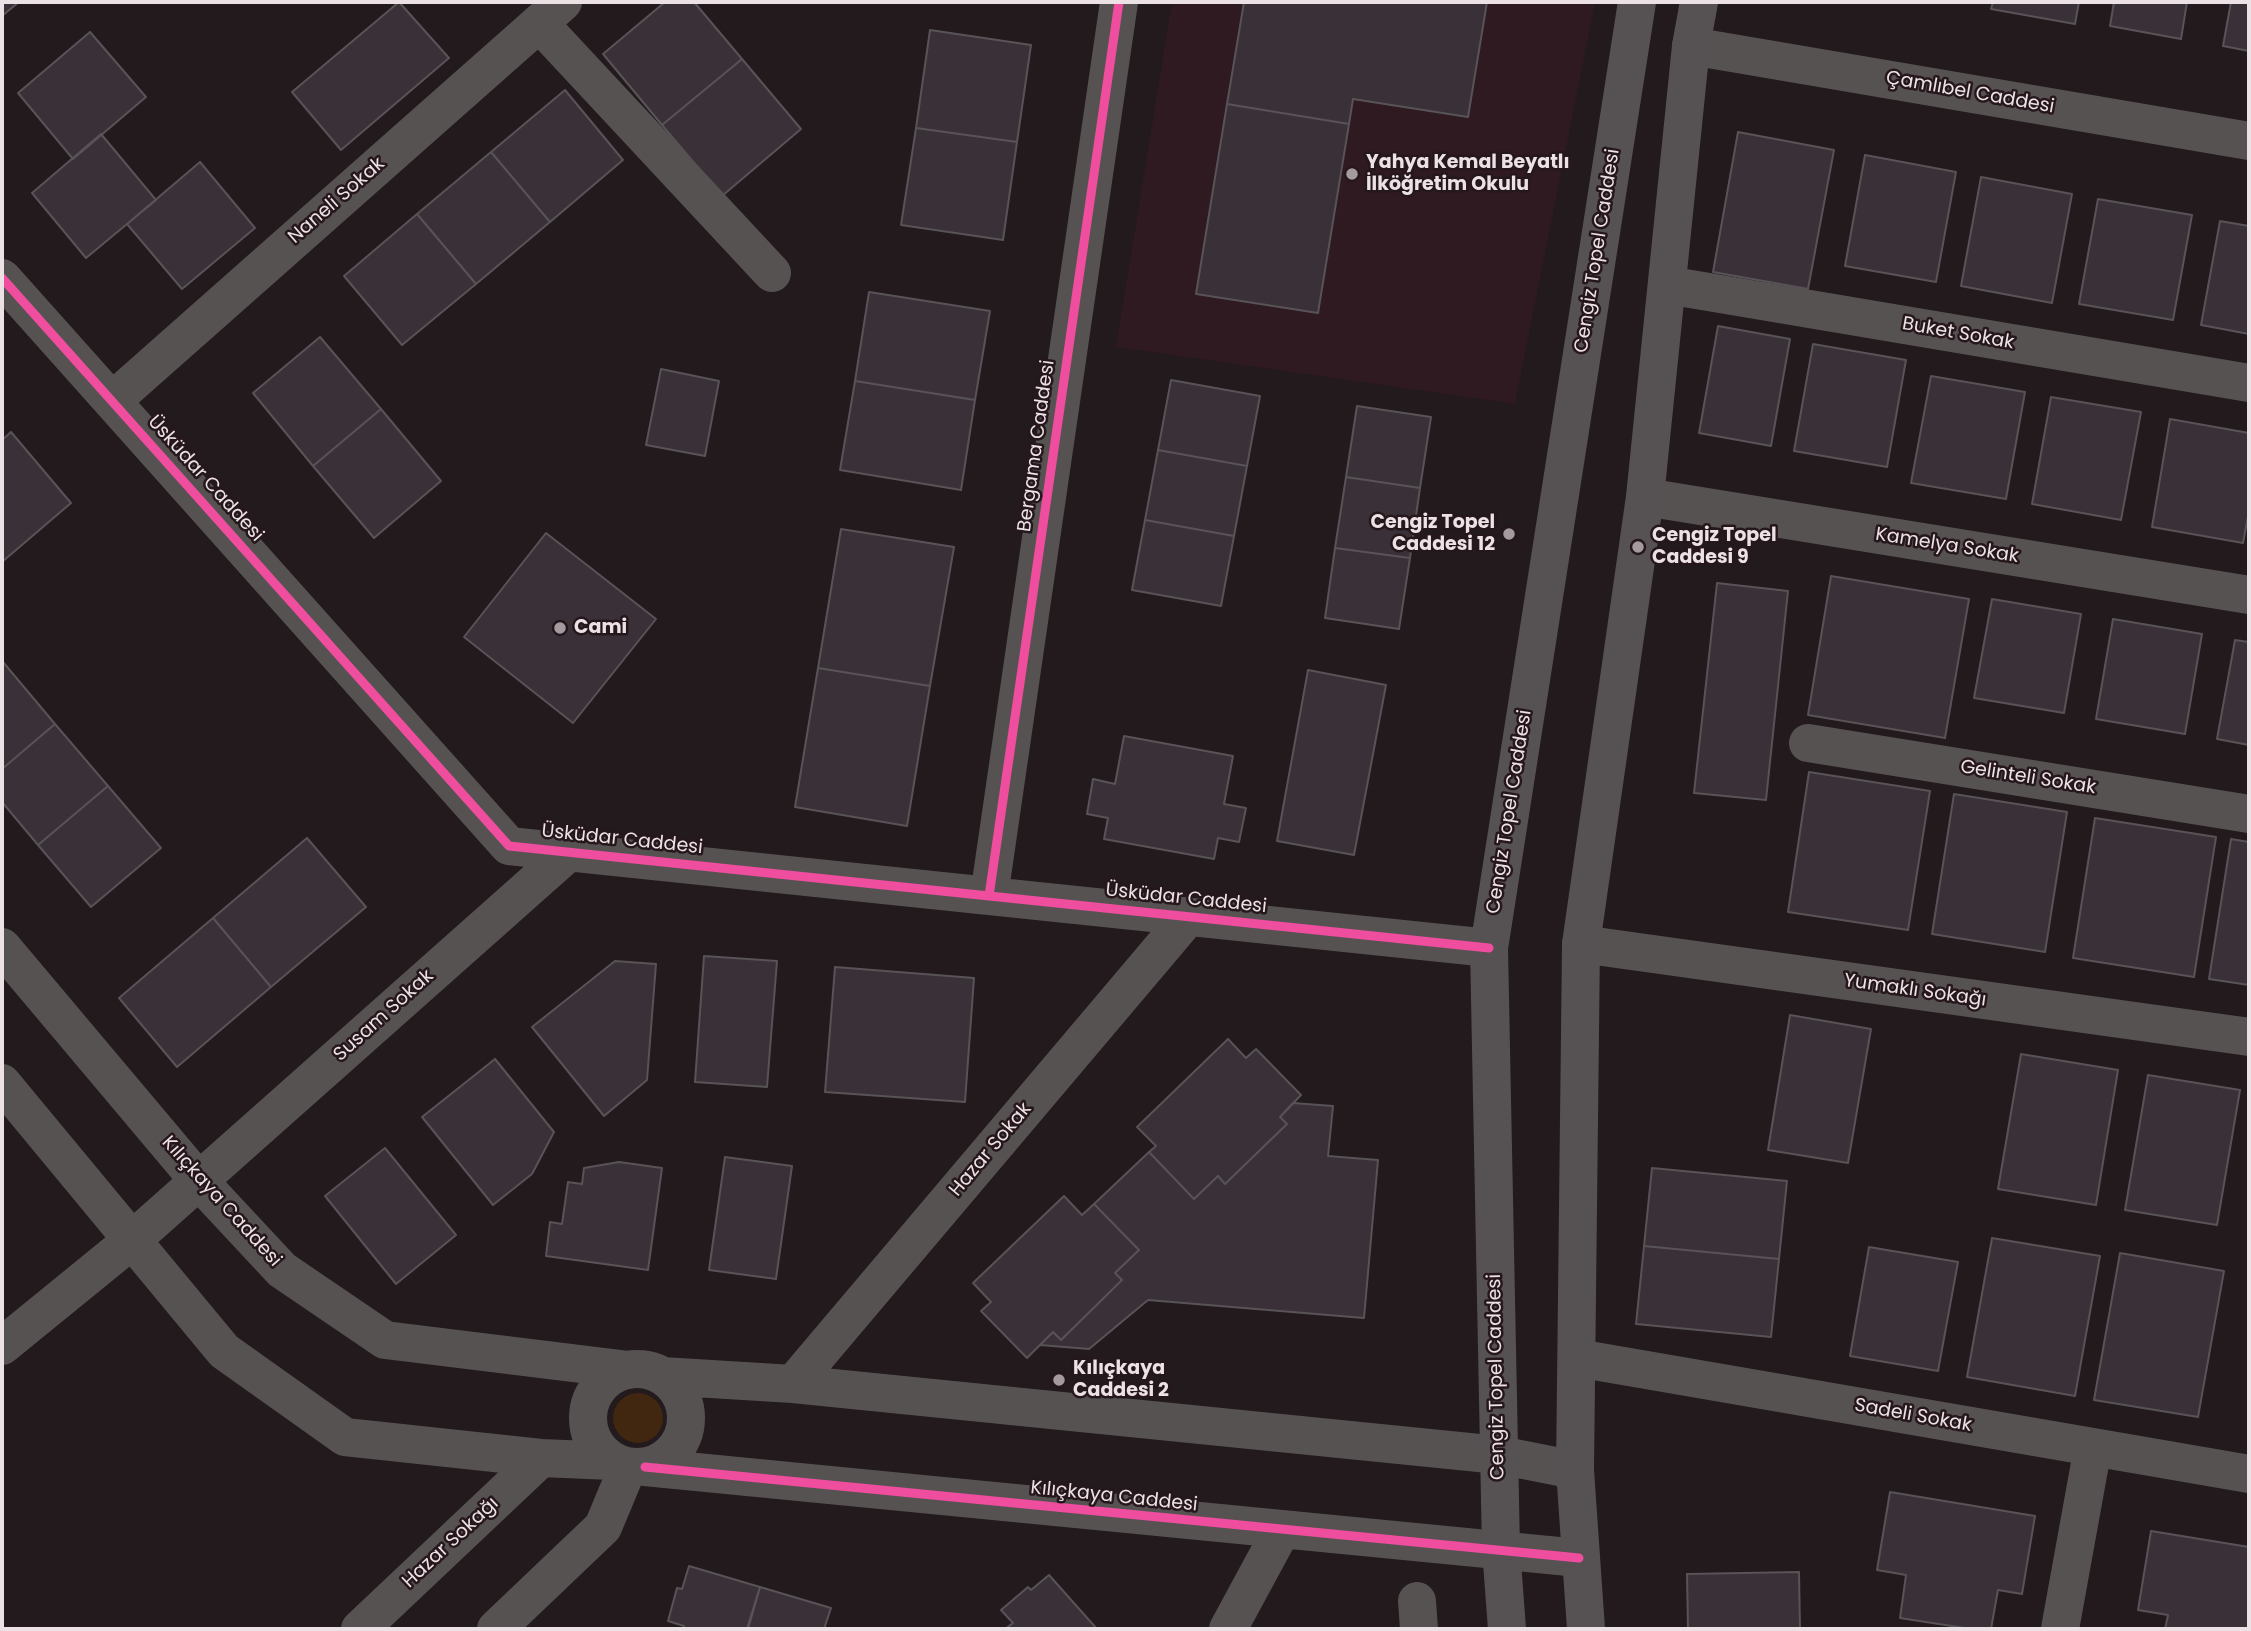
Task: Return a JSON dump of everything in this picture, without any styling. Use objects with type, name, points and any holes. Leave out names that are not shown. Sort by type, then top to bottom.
[{"type":"main road","name":"Cengiz Topel Caddesi","points":[[1507,1629],[1501,1549],[1489,948],[1637,2]]},
{"type":"main road","points":[[1586,1629],[1575,1470],[1581,944],[1645,497],[1691,46],[1699,2]]},
{"type":"street","name":"Bergama Caddesi","points":[[989,896],[1119,2]]},
{"type":"street","points":[[551,12],[772,273]]},
{"type":"street","name":"Naneli Sokak","points":[[112,401],[551,12]]},
{"type":"street","name":"Çamlıbel Caddesi","points":[[1691,46],[2249,141]]},
{"type":"street","name":"Üsküdar Caddesi","points":[[2,278],[509,846],[1489,948]]},
{"type":"street","name":"Buket Sokak","points":[[1667,285],[2249,383]]},
{"type":"street","name":"Kamelya Sokak","points":[[1645,497],[2249,595]]},
{"type":"street","name":"Gelinteli Sokak","points":[[1808,743],[2249,814]]},
{"type":"street","name":"Susam Sokak","points":[[2,1346],[131,1241],[569,852]]},
{"type":"street","name":"Hazar Sokak","points":[[793,1384],[1188,916]]},
{"type":"street","name":"Yumaklı Sokağı","points":[[1581,944],[2249,1037]]},
{"type":"street","name":"Kılıçkaya Caddesi","points":[[2,947],[199,1181],[282,1270],[386,1340],[646,1373],[793,1384],[1499,1455],[1575,1470]]},
{"type":"street","name":"Kılıçkaya Caddesi","points":[[2,1083],[224,1350],[345,1437],[1281,1531],[1579,1558]]},
{"type":"street","name":"Sadeli Sokak","points":[[1577,1358],[2249,1474]]},
{"type":"street","points":[[646,1373],[676,1386],[684,1401],[687,1419],[684,1435],[675,1450],[662,1461],[629,1465],[599,1450],[591,1435],[588,1418],[591,1401],[600,1387],[613,1375],[646,1373]]},
{"type":"street","points":[[2060,1629],[2093,1447]]},
{"type":"street","name":"Hazar Sokağı","points":[[360,1629],[541,1458]]},
{"type":"street","points":[[496,1629],[603,1527],[629,1465]]},
{"type":"street","points":[[1229,1628],[1281,1531]]},
{"type":"shaded area","name":"Yahya Kemal Beyatlı İlköğretim Okulu","points":[[1172,2],[1595,2],[1515,404],[1116,347]]},
{"type":"shaded area","points":[[638,1393],[655,1401],[663,1418],[655,1435],[638,1443],[621,1435],[613,1418],[621,1401]]},
{"type":"building","points":[[2,2],[19,2],[2,16]]},
{"type":"building","points":[[399,2],[449,58],[341,150],[292,92]]},
{"type":"building","points":[[665,2],[694,2],[742,59],[662,125],[603,54]]},
{"type":"building","points":[[1244,2],[1487,2],[1468,117],[1353,99],[1349,124],[1227,104]]},
{"type":"building","points":[[1993,2],[2079,2],[2075,24],[1991,9]]},
{"type":"building","points":[[2114,2],[2187,2],[2181,39],[2110,26]]},
{"type":"building","points":[[2231,2],[2249,2],[2249,51],[2223,46]]},
{"type":"building","points":[[930,30],[1031,45],[1017,142],[916,128]]},
{"type":"building","points":[[90,32],[146,97],[73,159],[18,93]]},
{"type":"building","points":[[742,59],[801,129],[722,196],[662,125]]},
{"type":"building","points":[[565,90],[623,160],[550,222],[491,152]]},
{"type":"building","points":[[1227,104],[1349,124],[1318,313],[1196,294]]},
{"type":"building","points":[[916,128],[1017,142],[1003,240],[901,225]]},
{"type":"building","points":[[1738,132],[1834,150],[1808,289],[1713,272]]},
{"type":"building","points":[[101,134],[156,200],[86,258],[32,193]]},
{"type":"building","points":[[491,152],[550,222],[476,284],[417,214]]},
{"type":"building","points":[[1865,155],[1956,172],[1936,282],[1845,266]]},
{"type":"building","points":[[200,162],[255,228],[182,289],[127,224]]},
{"type":"building","points":[[1981,177],[2072,194],[2052,303],[1961,286]]},
{"type":"building","points":[[2098,199],[2192,215],[2173,320],[2079,304]]},
{"type":"building","points":[[417,214],[476,284],[402,345],[344,276]]},
{"type":"building","points":[[2220,221],[2249,226],[2249,334],[2201,325]]},
{"type":"building","points":[[869,292],[990,311],[975,400],[855,381]]},
{"type":"building","points":[[1718,326],[1790,339],[1771,446],[1699,433]]},
{"type":"building","points":[[320,337],[381,409],[313,466],[253,393]]},
{"type":"building","points":[[1813,344],[1906,360],[1887,467],[1794,451]]},
{"type":"building","points":[[661,369],[719,381],[705,456],[646,445]]},
{"type":"building","points":[[1931,376],[2025,392],[2006,499],[1911,483]]},
{"type":"building","points":[[1171,380],[1260,396],[1247,466],[1158,450]]},
{"type":"building","points":[[855,381],[975,400],[961,490],[840,470]]},
{"type":"building","points":[[2051,397],[2141,412],[2121,520],[2032,504]]},
{"type":"building","points":[[1357,406],[1431,417],[1420,488],[1346,477]]},
{"type":"building","points":[[381,409],[441,481],[374,538],[313,466]]},
{"type":"building","points":[[2170,419],[2249,433],[2249,511],[2243,543],[2152,527]]},
{"type":"building","points":[[11,432],[71,503],[2,562],[2,440]]},
{"type":"building","points":[[1158,450],[1247,466],[1234,536],[1145,520]]},
{"type":"building","points":[[1346,477],[1420,488],[1410,558],[1335,548]]},
{"type":"building","points":[[1145,520],[1234,536],[1221,606],[1132,590]]},
{"type":"building","points":[[841,529],[954,547],[930,686],[818,668]]},
{"type":"building","name":"Cami","points":[[546,533],[656,619],[573,723],[464,637]]},
{"type":"building","points":[[1335,548],[1410,558],[1399,629],[1325,618]]},
{"type":"building","points":[[1831,576],[1969,599],[1945,738],[1808,715]]},
{"type":"building","points":[[1717,583],[1788,591],[1766,800],[1694,793]]},
{"type":"building","points":[[1992,599],[2081,614],[2064,713],[1974,698]]},
{"type":"building","points":[[2113,619],[2202,634],[2185,734],[2096,719]]},
{"type":"building","points":[[2235,640],[2249,642],[2249,745],[2217,739]]},
{"type":"building","points":[[2,663],[55,724],[2,769]]},
{"type":"building","points":[[818,668],[930,686],[907,826],[795,807]]},
{"type":"building","points":[[1308,670],[1386,685],[1354,855],[1277,841]]},
{"type":"building","points":[[55,724],[108,786],[38,845],[2,802],[2,769]]},
{"type":"building","points":[[1124,736],[1233,756],[1224,804],[1246,808],[1239,842],[1218,838],[1214,859],[1104,839],[1108,818],[1087,814],[1093,779],[1115,784]]},
{"type":"building","points":[[1809,772],[1930,791],[1908,930],[1788,912]]},
{"type":"building","points":[[108,786],[161,848],[91,907],[38,845]]},
{"type":"building","points":[[1954,794],[2067,812],[2045,952],[1932,934]]},
{"type":"building","points":[[2095,818],[2216,837],[2194,977],[2073,958]]},
{"type":"building","points":[[307,838],[366,907],[271,987],[213,918]]},
{"type":"building","points":[[2231,839],[2249,842],[2249,985],[2209,979]]},
{"type":"building","points":[[213,918],[271,987],[177,1067],[119,998]]},
{"type":"building","points":[[704,956],[777,961],[767,1087],[695,1082]]},
{"type":"building","points":[[615,961],[656,964],[647,1080],[604,1116],[532,1027]]},
{"type":"building","points":[[835,967],[974,978],[965,1102],[825,1092]]},
{"type":"building","points":[[1790,1015],[1871,1029],[1848,1163],[1768,1150]]},
{"type":"building","points":[[1228,1039],[1246,1058],[1256,1049],[1301,1095],[1280,1117],[1287,1124],[1225,1184],[1218,1176],[1194,1199],[1149,1152],[1156,1146],[1137,1127]]},
{"type":"building","points":[[2021,1054],[2118,1070],[2096,1205],[1998,1189]]},
{"type":"building","points":[[495,1059],[554,1132],[532,1174],[493,1205],[422,1117]]},
{"type":"building","points":[[2148,1075],[2240,1090],[2217,1225],[2125,1210]]},
{"type":"building","points":[[1293,1103],[1333,1106],[1328,1156],[1378,1160],[1364,1318],[1148,1300],[1089,1349],[1040,1345],[1053,1332],[1061,1340],[1122,1280],[1115,1273],[1139,1250],[1094,1204],[1149,1152],[1194,1199],[1218,1176],[1225,1184],[1287,1124],[1280,1117]]},
{"type":"building","points":[[385,1148],[456,1235],[396,1284],[325,1196]]},
{"type":"building","points":[[725,1157],[792,1166],[776,1279],[709,1270]]},
{"type":"building","points":[[619,1162],[662,1168],[648,1270],[546,1256],[550,1222],[562,1224],[568,1182],[582,1184],[584,1168]]},
{"type":"building","points":[[1652,1168],[1787,1181],[1779,1259],[1644,1246]]},
{"type":"building","points":[[1064,1196],[1082,1215],[1094,1204],[1139,1250],[1115,1273],[1122,1280],[1061,1340],[1053,1332],[1027,1358],[981,1311],[991,1302],[973,1283]]},
{"type":"building","points":[[1992,1238],[2100,1256],[2075,1396],[1967,1377]]},
{"type":"building","points":[[1644,1246],[1779,1259],[1771,1337],[1636,1324]]},
{"type":"building","points":[[1869,1247],[1958,1262],[1938,1371],[1850,1356]]},
{"type":"building","points":[[2120,1253],[2224,1271],[2198,1417],[2094,1400]]},
{"type":"building","points":[[1890,1492],[2035,1516],[2022,1594],[1998,1590],[1991,1629],[1971,1629],[1900,1618],[1906,1575],[1877,1570]]},
{"type":"building","points":[[2151,1531],[2249,1547],[2249,1629],[2165,1629],[2168,1615],[2138,1610]]},
{"type":"building","points":[[689,1566],[760,1587],[747,1629],[683,1629],[684,1626],[668,1621],[677,1588],[682,1589]]},
{"type":"building","points":[[1799,1572],[1800,1629],[1688,1629],[1687,1574]]},
{"type":"building","points":[[1049,1575],[1097,1629],[1005,1629],[1013,1623],[1001,1610],[1028,1587],[1031,1590]]},
{"type":"building","points":[[760,1587],[831,1608],[824,1629],[748,1629]]},
{"type":"cycle path","points":[[989,896],[1119,2]]},
{"type":"cycle path","points":[[2,278],[509,846],[1489,948]]},
{"type":"cycle path","points":[[645,1467],[1579,1558]]},
{"type":"place","name":"Yahya Kemal Beyatlı İlköğretim Okulu","points":[[1352,174]]},
{"type":"place","name":"Cengiz Topel Caddesi 12","points":[[1509,534]]},
{"type":"place","name":"Cengiz Topel Caddesi 9","points":[[1638,547]]},
{"type":"place","name":"Cami","points":[[560,628]]},
{"type":"place","name":"Kılıçkaya Caddesi 2","points":[[1059,1380]]}]
